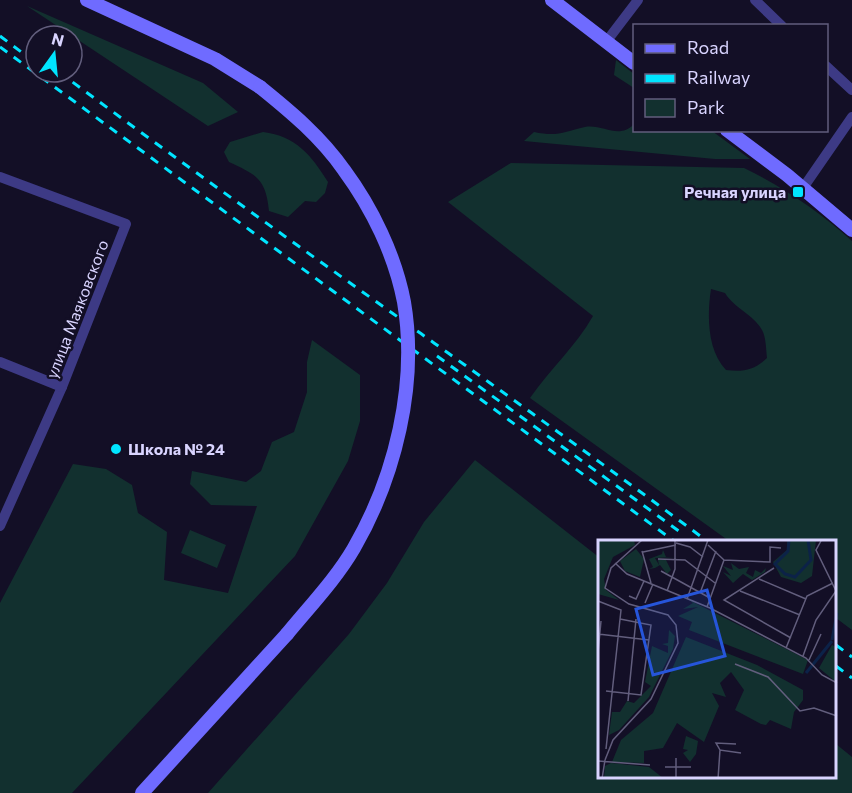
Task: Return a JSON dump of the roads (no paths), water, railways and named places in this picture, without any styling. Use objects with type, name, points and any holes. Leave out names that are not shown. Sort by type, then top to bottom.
[{"type":"street","points":[[87,0],[215,59],[260,87],[307,125],[344,169],[372,215],[392,260],[404,303],[406,377],[396,444],[374,510],[354,549],[328,586],[287,634],[142,793]]},
{"type":"street","points":[[552,0],[633,62]]},
{"type":"street","points":[[606,42],[638,0]]},
{"type":"street","points":[[755,0],[780,24]]},
{"type":"street","points":[[766,11],[774,0]]},
{"type":"street","points":[[828,68],[852,90]]},
{"type":"street","points":[[803,188],[852,117]]},
{"type":"street","points":[[730,132],[803,188],[852,230]]},
{"type":"street","name":"улица Маяковского","points":[[0,177],[126,224],[62,387],[0,526]]},
{"type":"street","points":[[0,362],[62,387]]},
{"type":"railway","points":[[0,36],[24,54]]},
{"type":"railway","points":[[0,47],[673,540]]},
{"type":"railway","points":[[75,84],[706,540]]},
{"type":"railway","points":[[437,356],[683,534]]},
{"type":"railway","points":[[837,646],[852,657]]},
{"type":"railway","points":[[837,667],[852,678]]},
{"type":"place","name":"Речная улица","points":[[798,192]]},
{"type":"place","name":"Школа № 24","points":[[116,449]]}]
